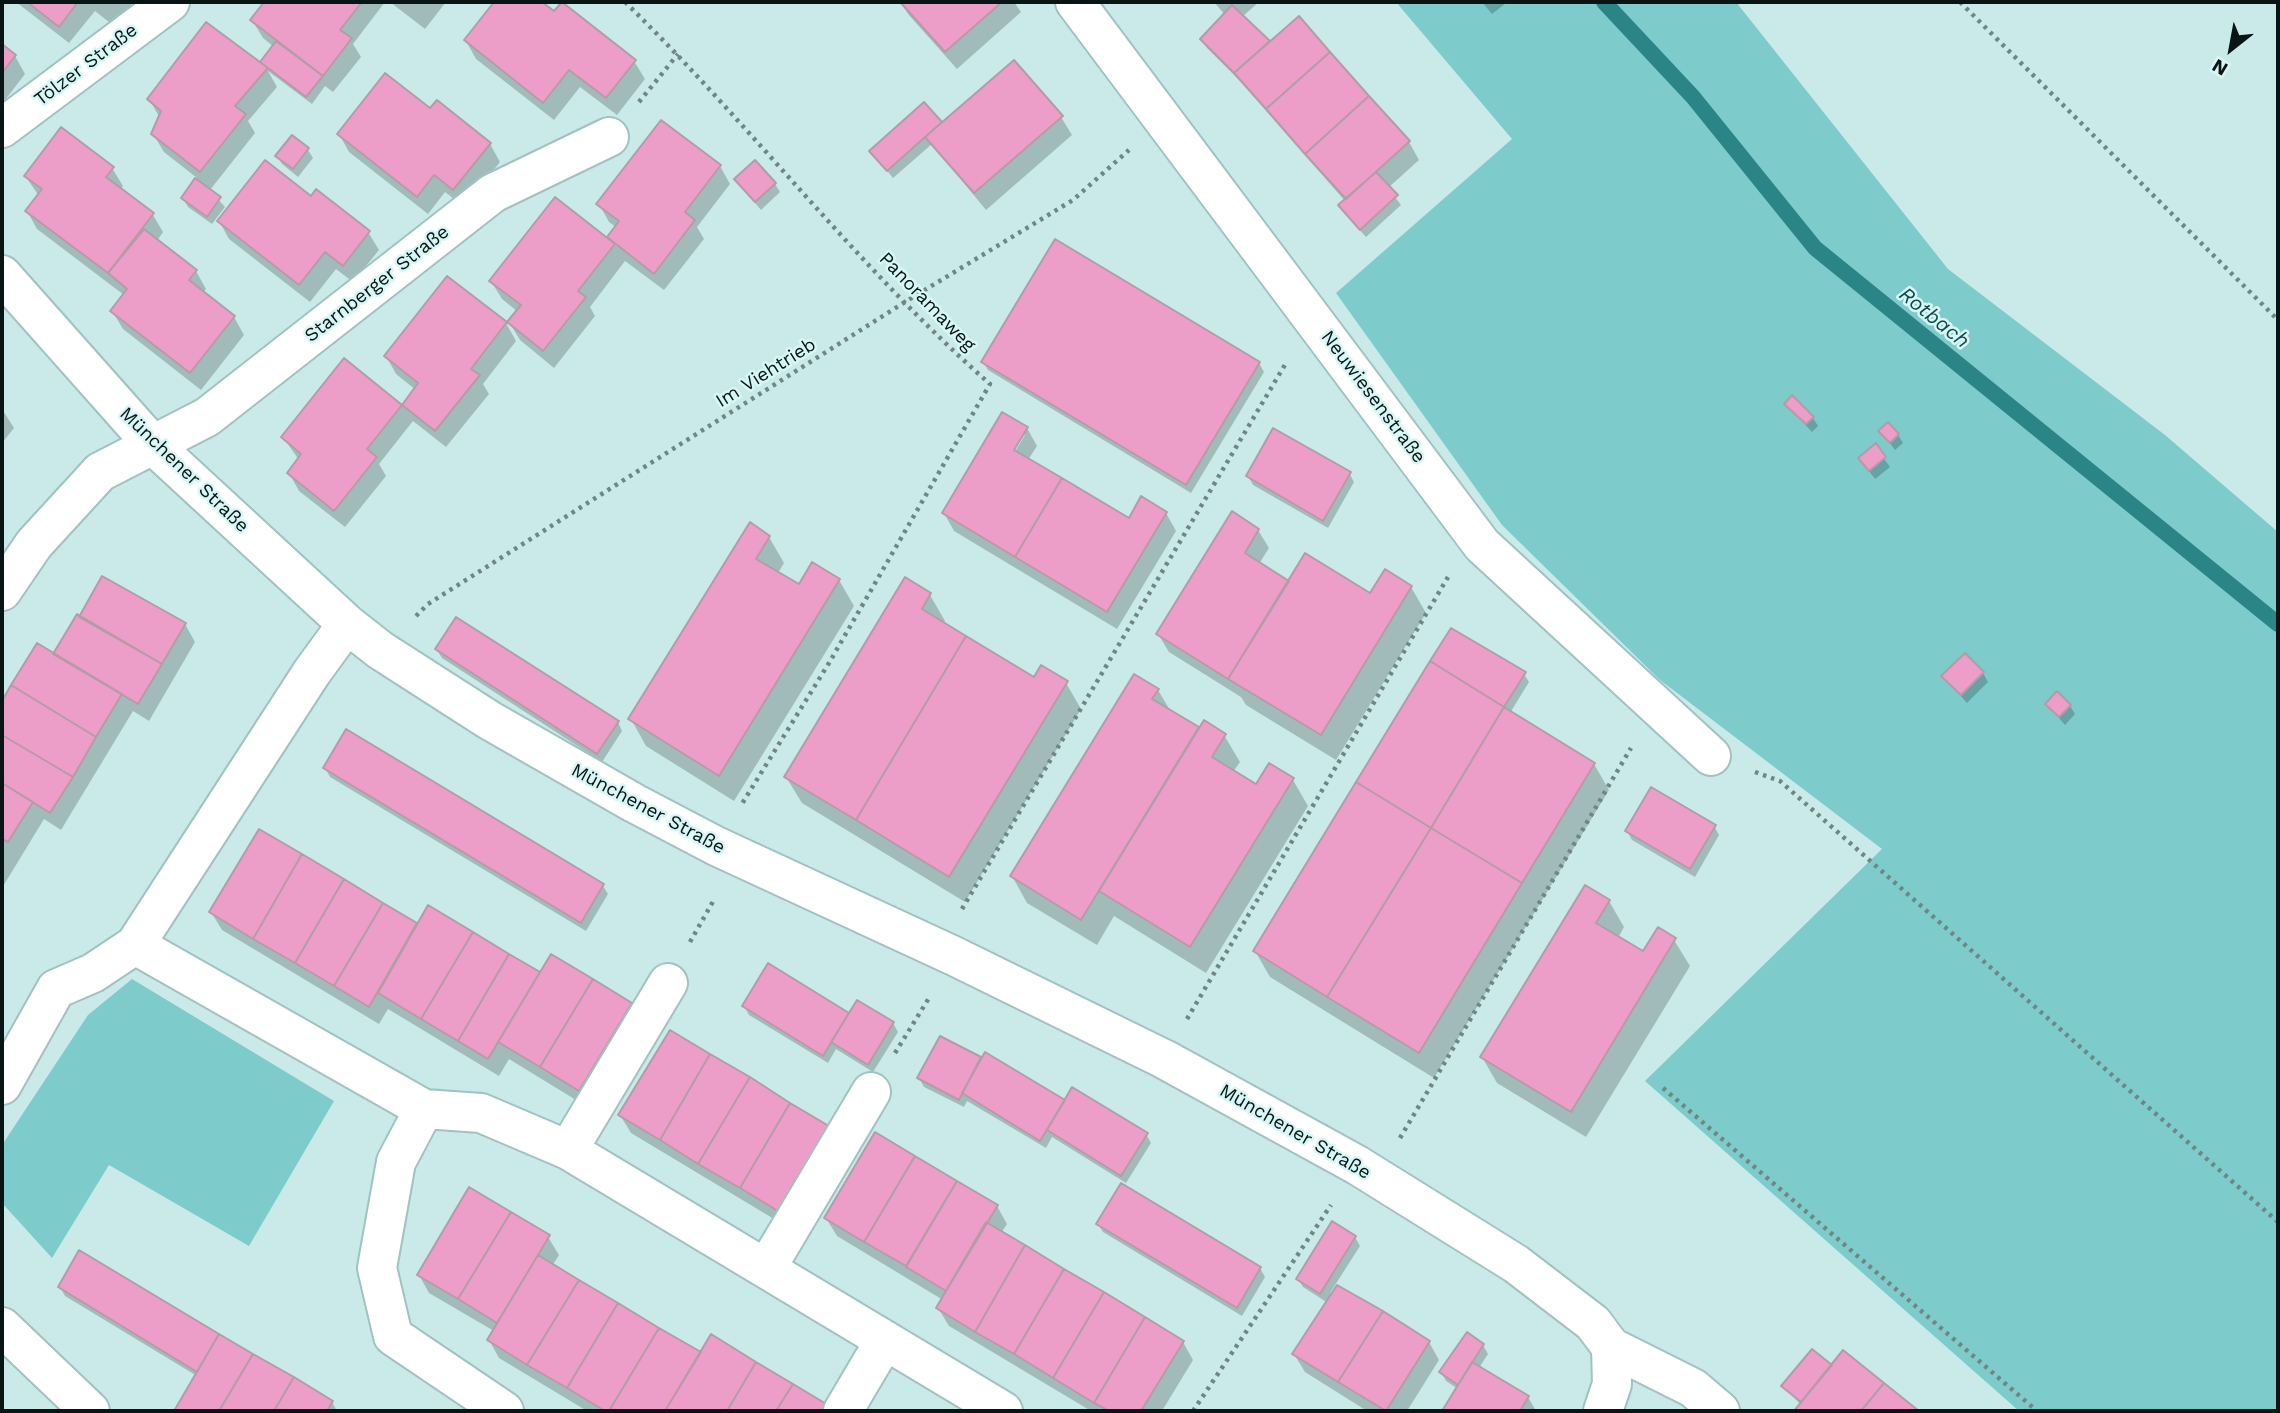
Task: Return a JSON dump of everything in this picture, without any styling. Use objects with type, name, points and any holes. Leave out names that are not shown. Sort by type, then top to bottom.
[{"type":"street","name":"Tölzer Straße","points":[[2,128],[170,2]]},
{"type":"street","name":"Neuwiesenstraße","points":[[1075,2],[1162,114],[1482,545],[1711,756]]},
{"type":"street","name":"Starnberger Straße","points":[[2,591],[34,544],[100,472],[207,417],[494,193],[609,137]]},
{"type":"street","name":"Münchener Straße","points":[[2,275],[153,445],[347,624],[380,650],[501,727],[727,852],[946,953],[1164,1059],[1367,1171],[1516,1264],[1593,1323],[1611,1347]]},
{"type":"street","points":[[2,1085],[56,989],[93,973],[135,945],[312,672],[347,624]]},
{"type":"street","points":[[135,945],[424,1109],[481,1113],[568,1150],[1003,1411]]},
{"type":"street","points":[[568,1150],[668,983]]},
{"type":"street","points":[[767,1267],[871,1092]]},
{"type":"street","points":[[424,1109],[396,1162],[377,1268],[393,1336],[504,1411]]},
{"type":"street","points":[[2,1327],[90,1411]]},
{"type":"street","points":[[842,1411],[885,1340]]},
{"type":"street","points":[[1604,1411],[1612,1384],[1611,1347],[1693,1388],[1720,1411]]},
{"type":"path","name":"Panoramaweg","points":[[625,2],[678,54],[931,332],[990,384],[829,663],[727,852]]},
{"type":"path","points":[[1960,2],[2278,320]]},
{"type":"path","points":[[609,137],[678,54]]},
{"type":"path","name":"Im Viehtrieb","points":[[380,650],[428,604],[905,302],[1073,200],[1122,157],[1162,114]]},
{"type":"path","points":[[871,1092],[946,953],[1314,317]]},
{"type":"path","points":[[1164,1059],[1474,533]]},
{"type":"path","points":[[1194,1411],[1367,1171],[1656,705]]},
{"type":"path","points":[[1711,756],[1780,781],[2278,1222]]},
{"type":"path","name":"Münchener Straße","points":[[668,983],[727,852]]},
{"type":"path","points":[[1663,1088],[2037,1411]]},
{"type":"shaded area","points":[[1396,2],[1736,2],[1948,269],[2165,435],[2278,532],[2278,1411],[2019,1411],[1645,1081],[1882,849],[1660,680],[1502,525],[1336,293],[1512,139]]},
{"type":"shaded area","points":[[132,979],[334,1101],[249,1246],[109,1165],[52,1258],[2,1203],[2,1145],[88,1015]]},
{"type":"building","points":[[27,2],[78,2],[59,27]]},
{"type":"building","points":[[264,2],[362,2],[340,30],[352,38],[323,76],[250,20]]},
{"type":"building","points":[[494,2],[542,2],[554,11],[562,2],[636,60],[606,98],[569,70],[543,103],[464,40]]},
{"type":"building","points":[[900,2],[1002,2],[945,52]]},
{"type":"building","points":[[1232,5],[1270,41],[1234,73],[1200,39]]},
{"type":"building","points":[[1299,16],[1330,52],[1266,109],[1234,73]]},
{"type":"building","points":[[206,22],[268,68],[235,106],[246,114],[200,172],[151,134],[161,111],[147,99]]},
{"type":"building","points":[[276,41],[323,76],[306,97],[260,62]]},
{"type":"building","points":[[2,44],[16,55],[2,73]]},
{"type":"building","points":[[1330,52],[1369,96],[1305,154],[1266,109]]},
{"type":"building","points":[[1014,60],[1063,116],[974,193],[925,137]]},
{"type":"building","points":[[385,73],[430,108],[437,100],[491,143],[453,190],[434,175],[417,197],[337,134]]},
{"type":"building","points":[[1369,96],[1410,141],[1346,199],[1305,154]]},
{"type":"building","points":[[924,102],[942,122],[887,171],[869,151]]},
{"type":"building","points":[[661,120],[721,165],[685,212],[695,220],[654,274],[607,237],[619,221],[596,204]]},
{"type":"building","points":[[61,127],[114,167],[106,177],[154,213],[108,273],[25,211],[42,189],[24,176]]},
{"type":"building","points":[[292,135],[309,148],[293,169],[275,156]]},
{"type":"building","points":[[265,160],[311,196],[316,189],[370,231],[343,266],[325,252],[299,285],[217,221]]},
{"type":"building","points":[[755,160],[776,183],[755,202],[734,179]]},
{"type":"building","points":[[1376,172],[1398,195],[1360,230],[1338,205]]},
{"type":"building","points":[[195,178],[221,197],[207,217],[181,198]]},
{"type":"building","points":[[555,197],[615,244],[578,291],[586,297],[543,351],[507,322],[521,305],[489,281]]},
{"type":"building","points":[[144,229],[197,270],[189,280],[235,316],[190,373],[110,311],[127,289],[108,273]]},
{"type":"building","points":[[1055,239],[1260,362],[1186,485],[981,362]]},
{"type":"building","points":[[447,276],[507,322],[471,369],[480,375],[435,431],[402,405],[418,383],[384,356]]},
{"type":"building","points":[[344,358],[402,405],[367,449],[377,457],[334,511],[287,473],[301,454],[281,437]]},
{"type":"building","points":[[1792,395],[1814,417],[1806,424],[1784,404]]},
{"type":"building","points":[[1002,412],[1028,427],[1014,450],[1062,478],[1015,557],[942,513]]},
{"type":"building","points":[[1888,422],[1899,434],[1890,443],[1878,431]]},
{"type":"building","points":[[1273,428],[1351,472],[1323,521],[1246,476]]},
{"type":"building","points":[[1876,443],[1886,457],[1869,471],[1858,458]]},
{"type":"building","points":[[1062,478],[1129,518],[1141,496],[1167,512],[1107,612],[1015,557]]},
{"type":"building","points":[[1232,511],[1259,529],[1245,553],[1289,581],[1228,679],[1156,634]]},
{"type":"building","points":[[750,522],[770,536],[756,559],[799,584],[812,562],[840,579],[719,776],[628,719]]},
{"type":"building","points":[[1305,553],[1370,593],[1385,569],[1412,586],[1321,735],[1228,679]]},
{"type":"building","points":[[102,576],[186,623],[162,664],[79,617]]},
{"type":"building","points":[[905,577],[931,593],[922,609],[966,636],[856,820],[784,777]]},
{"type":"building","points":[[77,614],[162,664],[138,704],[53,654]]},
{"type":"building","points":[[456,617],[619,721],[597,754],[435,649]]},
{"type":"building","points":[[1451,628],[1526,672],[1504,707],[1430,661]]},
{"type":"building","points":[[966,636],[1034,677],[1041,665],[1068,681],[949,877],[856,820]]},
{"type":"building","points":[[37,643],[122,694],[96,737],[11,685]]},
{"type":"building","points":[[1965,653],[1984,672],[1961,695],[1941,676]]},
{"type":"building","points":[[1430,661],[1504,707],[1431,828],[1356,782]]},
{"type":"building","points":[[1134,674],[1159,689],[1152,699],[1199,727],[1081,920],[1010,876]]},
{"type":"building","points":[[11,685],[96,737],[73,777],[2,735],[2,701]]},
{"type":"building","points":[[2057,691],[2071,705],[2059,717],[2045,704]]},
{"type":"building","points":[[1504,707],[1595,763],[1522,883],[1431,828]]},
{"type":"building","points":[[1204,720],[1226,734],[1212,757],[1256,784],[1269,763],[1294,778],[1190,947],[1099,891]]},
{"type":"building","points":[[346,729],[604,884],[581,923],[323,768]]},
{"type":"building","points":[[2,735],[73,777],[50,813],[2,783]]},
{"type":"building","points":[[1356,782],[1431,828],[1327,997],[1253,951]]},
{"type":"building","points":[[2,783],[33,802],[8,842],[2,839]]},
{"type":"building","points":[[1651,787],[1716,825],[1690,869],[1625,831]]},
{"type":"building","points":[[1431,828],[1522,883],[1419,1053],[1327,997]]},
{"type":"building","points":[[259,829],[302,854],[253,939],[209,912]]},
{"type":"building","points":[[302,854],[344,879],[295,963],[253,939]]},
{"type":"building","points":[[344,879],[383,903],[334,986],[295,963]]},
{"type":"building","points":[[1585,885],[1610,900],[1596,923],[1643,951],[1658,927],[1676,938],[1571,1112],[1480,1057]]},
{"type":"building","points":[[383,903],[417,923],[369,1007],[334,986]]},
{"type":"building","points":[[428,905],[473,932],[421,1019],[378,993]]},
{"type":"building","points":[[473,932],[509,954],[458,1041],[421,1019]]},
{"type":"building","points":[[509,954],[540,972],[488,1059],[458,1041]]},
{"type":"building","points":[[551,954],[593,979],[540,1067],[498,1042]]},
{"type":"building","points":[[768,963],[849,1013],[823,1056],[742,1006]]},
{"type":"building","points":[[593,979],[632,1003],[579,1091],[540,1067]]},
{"type":"building","points":[[857,1000],[894,1022],[868,1065],[831,1042]]},
{"type":"building","points":[[670,1030],[710,1054],[660,1140],[618,1115]]},
{"type":"building","points":[[940,1036],[981,1057],[959,1100],[917,1078]]},
{"type":"building","points":[[985,1052],[1065,1100],[1040,1141],[962,1093]]},
{"type":"building","points":[[710,1054],[750,1077],[698,1164],[660,1140]]},
{"type":"building","points":[[750,1077],[790,1103],[740,1188],[698,1164]]},
{"type":"building","points":[[1072,1087],[1148,1133],[1121,1176],[1047,1130]]},
{"type":"building","points":[[790,1103],[829,1126],[778,1211],[740,1188]]},
{"type":"building","points":[[875,1132],[915,1156],[864,1242],[824,1218]]},
{"type":"building","points":[[915,1156],[957,1181],[906,1266],[864,1242]]},
{"type":"building","points":[[957,1181],[998,1205],[946,1291],[906,1267]]},
{"type":"building","points":[[1121,1183],[1261,1267],[1237,1308],[1096,1224]]},
{"type":"building","points":[[469,1187],[511,1212],[458,1299],[417,1275]]},
{"type":"building","points":[[511,1212],[550,1235],[497,1323],[458,1299]]},
{"type":"building","points":[[1332,1221],[1356,1236],[1320,1294],[1296,1279]]},
{"type":"building","points":[[986,1222],[1025,1245],[975,1332],[936,1308]]},
{"type":"building","points":[[1025,1245],[1064,1269],[1014,1354],[975,1332]]},
{"type":"building","points":[[79,1250],[219,1334],[197,1372],[58,1287]]},
{"type":"building","points":[[538,1255],[579,1280],[527,1365],[487,1340]]},
{"type":"building","points":[[1064,1269],[1104,1292],[1053,1378],[1014,1354]]},
{"type":"building","points":[[579,1280],[618,1303],[567,1388],[527,1365]]},
{"type":"building","points":[[1337,1285],[1383,1311],[1338,1382],[1292,1354]]},
{"type":"building","points":[[1104,1292],[1145,1317],[1094,1403],[1053,1378]]},
{"type":"building","points":[[618,1303],[659,1328],[609,1411],[605,1411],[567,1388]]},
{"type":"building","points":[[1383,1311],[1430,1341],[1386,1411],[1338,1382]]},
{"type":"building","points":[[1145,1317],[1184,1341],[1141,1411],[1109,1411],[1094,1403]]},
{"type":"building","points":[[659,1328],[701,1352],[665,1411],[609,1411]]},
{"type":"building","points":[[1467,1332],[1484,1344],[1458,1385],[1439,1372]]},
{"type":"building","points":[[219,1334],[253,1354],[219,1411],[174,1411]]},
{"type":"building","points":[[711,1334],[756,1362],[727,1411],[665,1411]]},
{"type":"building","points":[[1812,1349],[1832,1365],[1801,1402],[1781,1386]]},
{"type":"building","points":[[1843,1350],[1884,1383],[1861,1411],[1794,1411]]},
{"type":"building","points":[[253,1354],[294,1377],[274,1411],[219,1411]]},
{"type":"building","points":[[756,1362],[793,1384],[776,1411],[727,1411]]},
{"type":"building","points":[[1472,1362],[1529,1396],[1520,1411],[1442,1411]]},
{"type":"building","points":[[294,1377],[333,1401],[327,1411],[274,1411]]},
{"type":"building","points":[[1884,1383],[1919,1411],[1861,1411]]},
{"type":"building","points":[[793,1384],[828,1405],[824,1411],[776,1411]]},
{"type":"waterway","name":"Rotbach","points":[[1604,2],[1693,97],[1815,248],[2278,624]]}]
